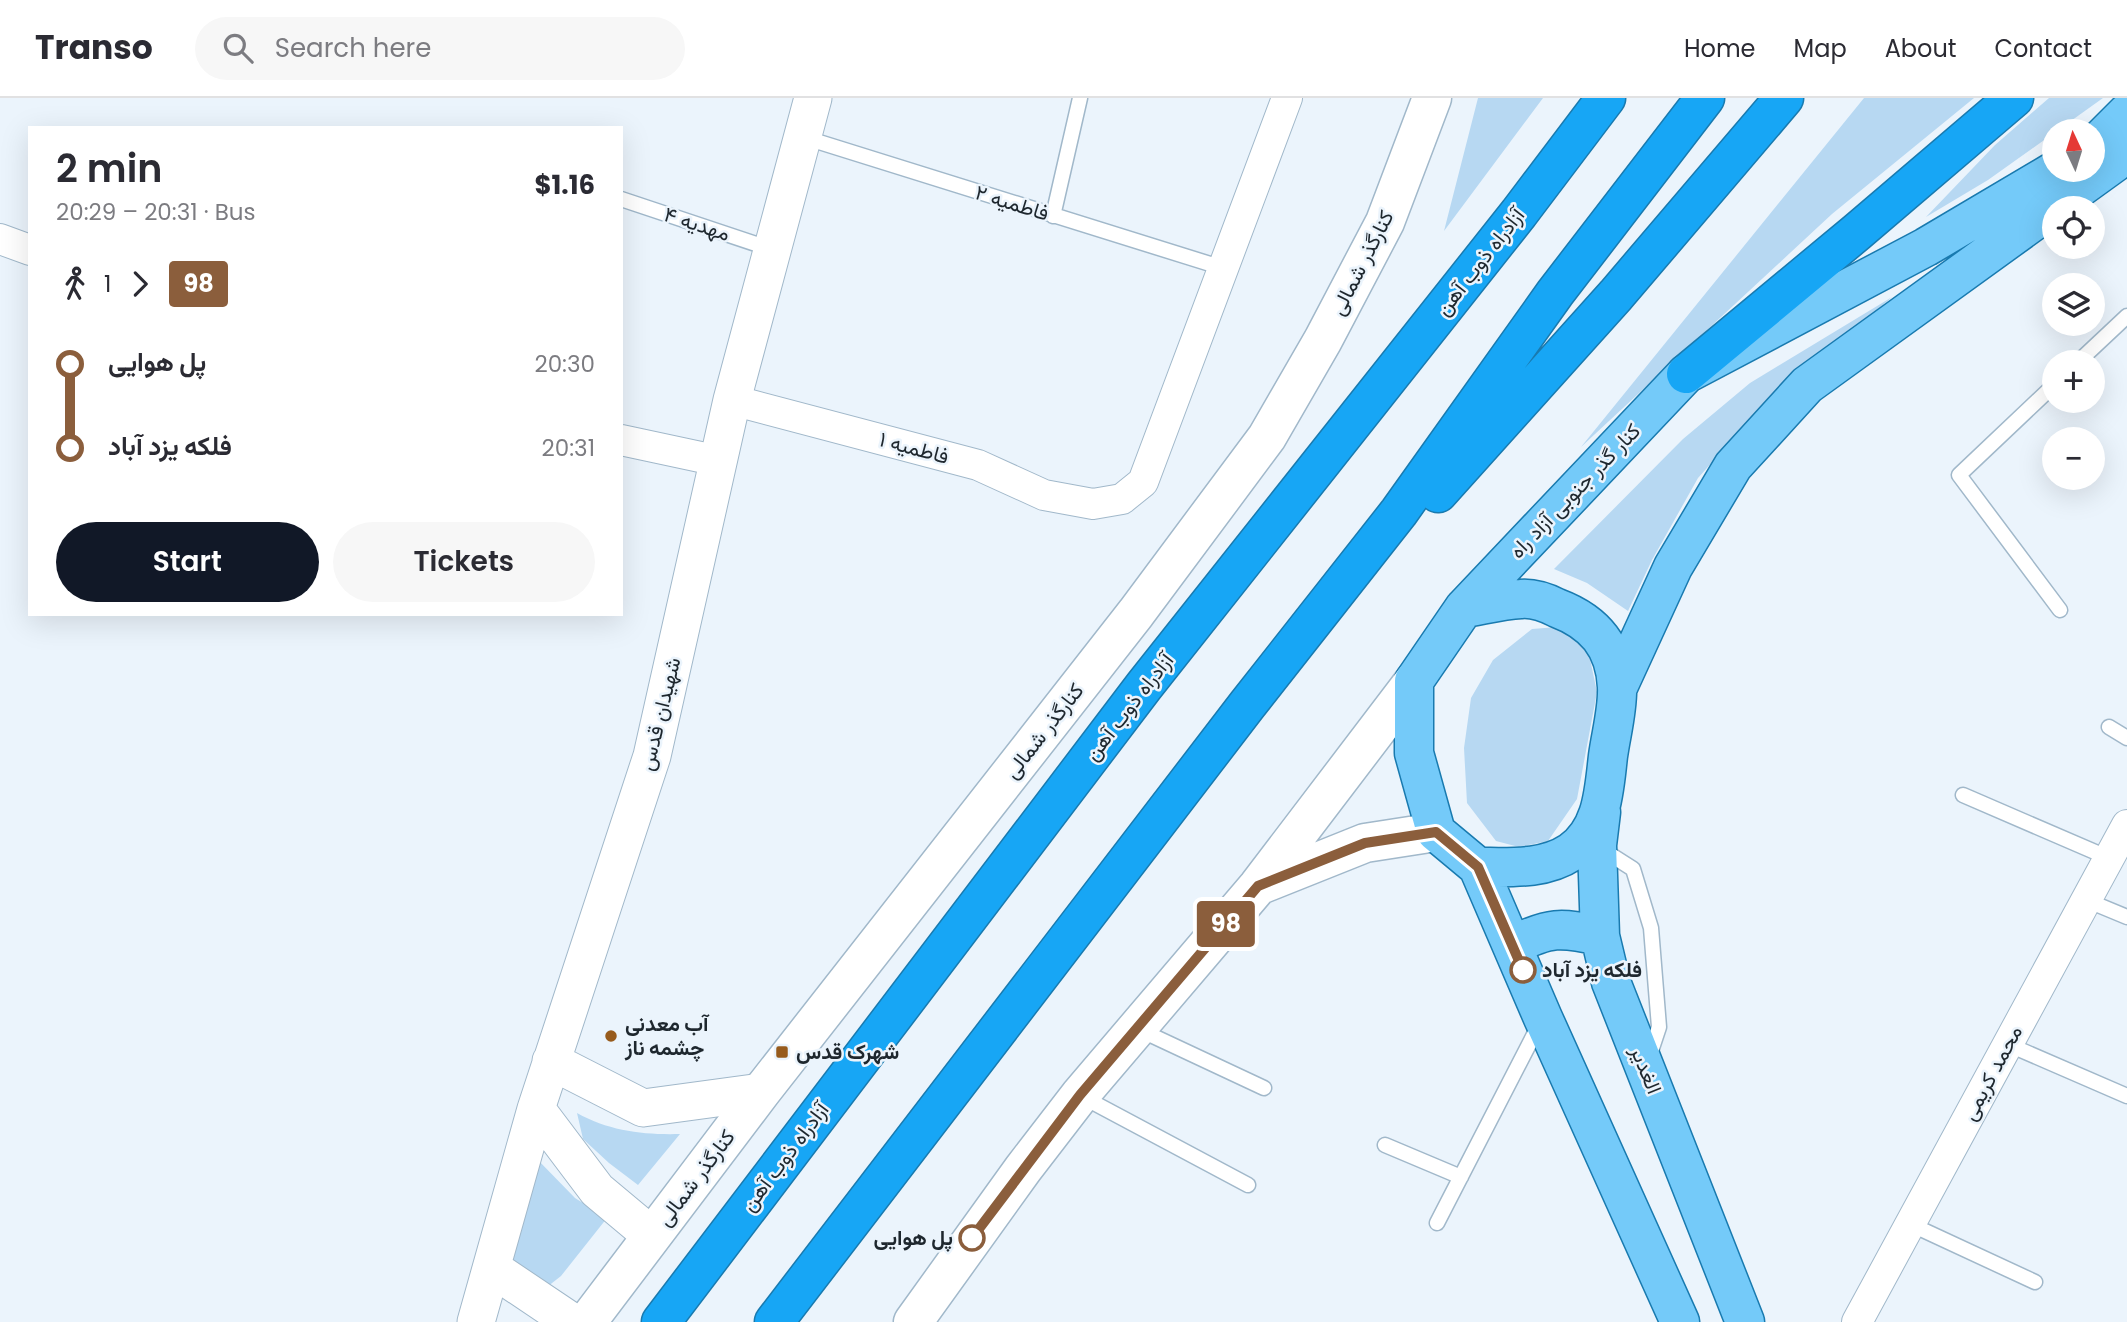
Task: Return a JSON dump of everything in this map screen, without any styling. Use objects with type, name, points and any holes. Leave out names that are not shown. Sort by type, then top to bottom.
[{"type":"highway","name":"آزادراه ذوب آهن","points":[[661,1322],[1135,697],[1519,213],[1606,98]]},
{"type":"highway","points":[[774,1322],[1247,705],[1399,512],[1555,293],[1705,98]]},
{"type":"highway","points":[[1247,705],[1590,324],[1784,98]]},
{"type":"highway","points":[[1686,374],[2014,98]]},
{"type":"main road","name":"کنارگذر شمالی","points":[[587,1322],[761,1092],[1112,644],[1267,436],[1323,340],[1385,222],[1432,98]]},
{"type":"main road","points":[[2105,135],[2127,113]]},
{"type":"main road","points":[[1478,867],[1524,866],[1550,862],[1573,851],[1599,827],[1617,689],[1673,567],[1733,466],[1807,385],[2114,163],[2127,150]]},
{"type":"main road","name":"کنار گذر جنوبی آزاد راه","points":[[1464,608],[1686,374],[1926,247],[2042,178]]},
{"type":"main road","points":[[913,1322],[1007,1190],[1080,1095],[1258,886],[1415,681],[1464,608],[1524,598],[1577,615],[1596,632],[1608,649],[1617,689]]},
{"type":"main road","points":[[1415,681],[1414,753],[1436,832],[1478,867],[1672,1316]]},
{"type":"main road","name":"الغدیر","points":[[1599,827],[1600,936],[1611,982],[1745,1322]]},
{"type":"main road","points":[[1258,886],[1365,843],[1436,832]]},
{"type":"main road","points":[[1513,945],[1538,934],[1567,929],[1600,936]]},
{"type":"street","name":"شهیدان قدس","points":[[476,1322],[536,1109],[652,756],[732,400],[813,98]]},
{"type":"street","points":[[1223,268],[1287,98]]},
{"type":"street","points":[[0,239],[28,249]]},
{"type":"street","name":"فاطمیه ۱","points":[[732,400],[978,465],[1044,495],[1093,504],[1122,499],[1143,482],[1223,268]]},
{"type":"street","points":[[623,440],[719,461]]},
{"type":"street","name":"محمد کریمی","points":[[1857,1322],[2127,825]]},
{"type":"street","points":[[551,1061],[643,1108],[761,1092]]},
{"type":"street","points":[[536,1109],[597,1191],[652,1236]]},
{"type":"street","points":[[493,1269],[572,1322]]},
{"type":"lane","points":[[1053,216],[1080,98]]},
{"type":"lane","name":"فاطمیه ۲","points":[[802,137],[1223,268]]},
{"type":"lane","name":"مهدیه ۴","points":[[623,200],[772,249]]},
{"type":"lane","points":[[2091,350],[2127,316]]},
{"type":"lane","points":[[2042,396],[1959,475],[2060,610]]},
{"type":"lane","points":[[2109,727],[2127,738]]},
{"type":"lane","points":[[1963,795],[2109,858]]},
{"type":"lane","points":[[1599,827],[1633,869],[1651,928],[1659,1027],[1645,1068]]},
{"type":"lane","points":[[2086,900],[2127,917]]},
{"type":"lane","points":[[1437,1223],[1543,1018]]},
{"type":"lane","points":[[1137,1028],[1264,1088]]},
{"type":"lane","points":[[2007,1044],[2127,1096]]},
{"type":"lane","points":[[1080,1095],[1248,1185]]},
{"type":"lane","points":[[1385,1146],[1461,1177]]},
{"type":"lane","points":[[1910,1224],[2035,1282]]},
{"type":"shaded area","points":[[1478,98],[1543,98],[1444,231]]},
{"type":"shaded area","points":[[1864,98],[1974,98],[1832,214],[1581,447]]},
{"type":"shaded area","points":[[2049,98],[2103,98],[2074,119],[2042,119],[2042,141],[1988,180],[1926,217],[1995,145]]},
{"type":"shaded area","points":[[1892,297],[1749,421],[1698,478],[1652,560],[1628,611],[1587,583],[1554,569],[1683,439],[1750,383]]},
{"type":"shaded area","points":[[1570,626],[1587,645],[1597,692],[1577,799],[1548,841],[1519,847],[1496,841],[1467,803],[1464,748],[1471,698],[1493,660],[1532,629]]},
{"type":"shaded area","points":[[577,1113],[627,1131],[680,1134],[638,1185],[583,1139]]},
{"type":"shaded area","points":[[536,1158],[575,1198],[607,1218],[561,1276],[547,1287],[534,1287],[506,1254]]},
{"type":"bus line","name":"98","points":[[972,1238],[1080,1095],[1258,886],[1365,843],[1436,832],[1478,867],[1523,970]]},
{"type":"place","name":"فلکه یزد آباد","points":[[1523,970]]},
{"type":"place","name":"آب معدنی چشمه ناز","points":[[611,1036]]},
{"type":"place","name":"شهرک قدس","points":[[782,1052]]},
{"type":"place","name":"پل هوایی","points":[[972,1238]]}]
